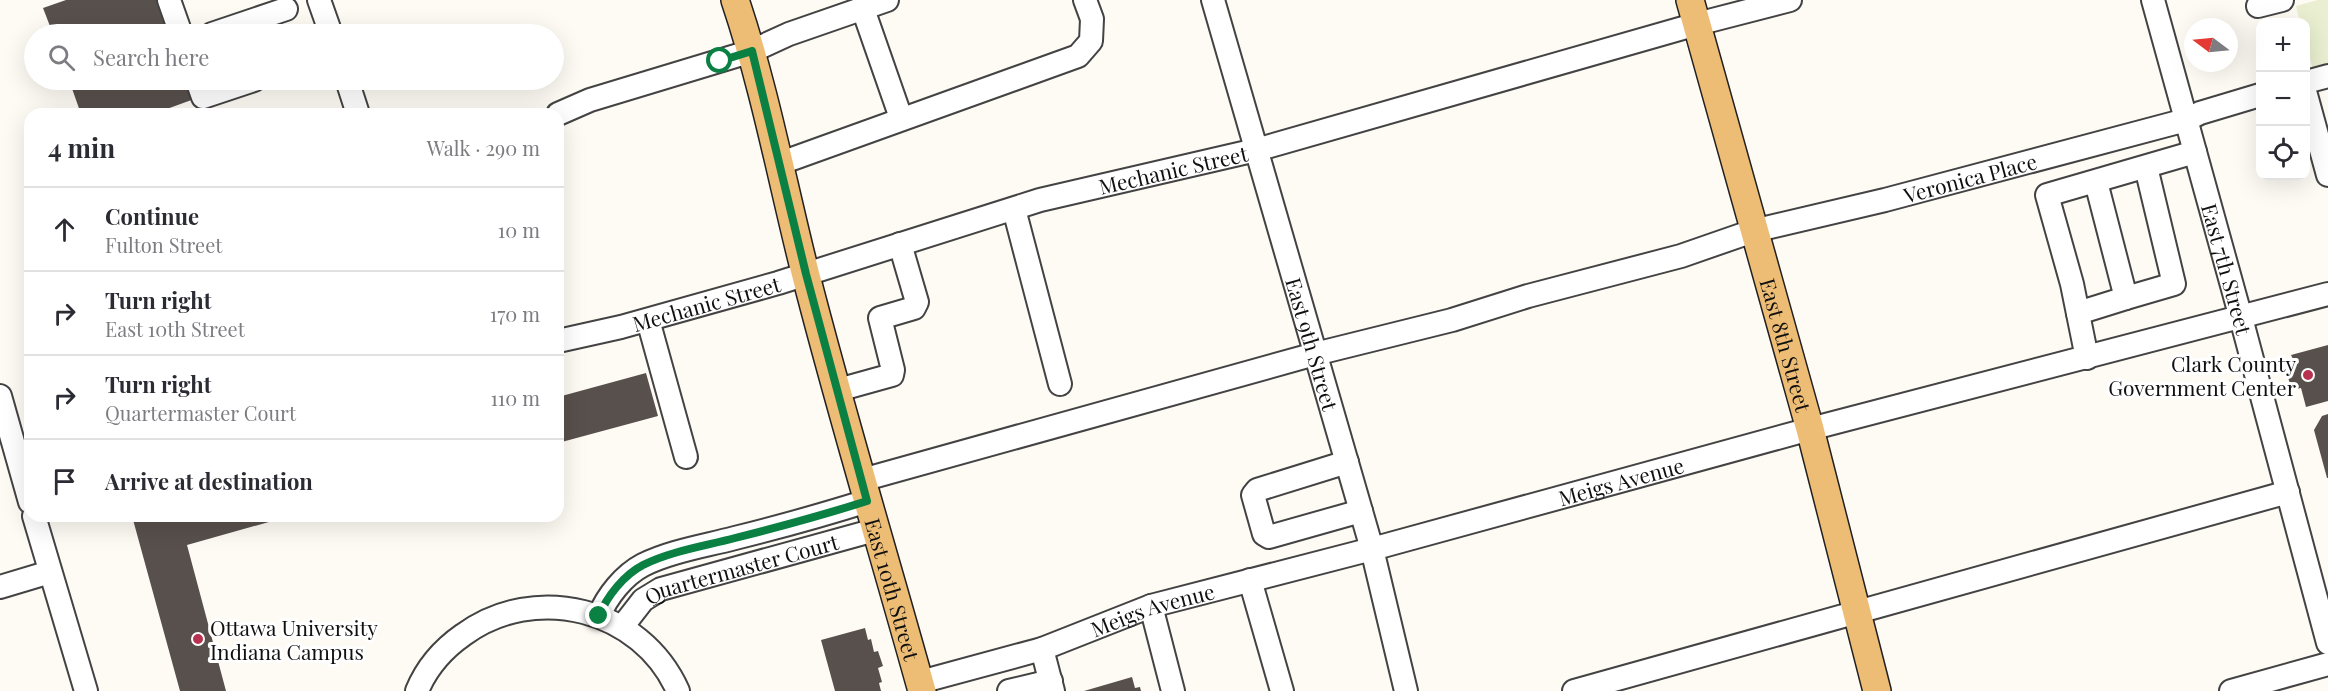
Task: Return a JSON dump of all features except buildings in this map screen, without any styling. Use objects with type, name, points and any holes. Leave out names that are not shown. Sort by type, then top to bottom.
[{"type":"main road","name":"East 10th Street","points":[[735,0],[752,51],[778,164],[864,491],[921,687]]},
{"type":"main road","name":"East 8th Street","points":[[1693,12],[1809,429],[1877,691]]},
{"type":"street","points":[[169,0],[177,24]]},
{"type":"street","points":[[319,0],[327,24]]},
{"type":"street","points":[[564,111],[590,100],[752,51],[789,34],[887,0]]},
{"type":"street","points":[[778,164],[1078,56],[1091,41],[1092,19],[1085,0]]},
{"type":"street","name":"East 9th Street","points":[[1213,0],[1372,549],[1406,691]]},
{"type":"street","name":"Mechanic Street","points":[[564,340],[648,320],[806,274],[1040,200],[1256,150],[1693,12],[1790,0]]},
{"type":"street","name":"East 7th Street","points":[[2153,0],[2328,644]]},
{"type":"street","points":[[2259,10],[2282,0]]},
{"type":"street","points":[[242,24],[286,9]]},
{"type":"street","points":[[863,9],[901,118]]},
{"type":"street","points":[[2310,81],[2328,76]]},
{"type":"street","points":[[200,90],[202,97],[223,90]]},
{"type":"street","points":[[350,90],[356,108]]},
{"type":"street","name":"Veronica Place","points":[[1315,354],[1452,320],[1681,256],[1754,231],[1886,200],[2186,120],[2200,113],[2256,96]]},
{"type":"street","points":[[2310,110],[2328,175]]},
{"type":"street","points":[[2087,358],[2063,249],[2047,195],[2195,152]]},
{"type":"street","points":[[2078,313],[2174,284],[2145,167]]},
{"type":"street","points":[[2096,182],[2126,298]]},
{"type":"street","points":[[1014,209],[1060,384]]},
{"type":"street","points":[[838,390],[891,375],[893,370],[880,318],[914,308],[917,302],[900,244]]},
{"type":"street","name":"Meigs Avenue","points":[[921,687],[1042,649],[1151,606],[1372,549],[1809,429],[2328,294]]},
{"type":"street","points":[[648,320],[686,457]]},
{"type":"street","name":"Quartermaster Court","points":[[599,616],[604,604],[629,574],[643,566],[683,551],[820,516],[864,491],[1315,354]]},
{"type":"street","points":[[0,396],[24,477]]},
{"type":"street","points":[[1347,462],[1257,490],[1253,495],[1264,534],[1269,537],[1361,511]]},
{"type":"street","points":[[1574,691],[2288,492]]},
{"type":"street","points":[[36,522],[86,691]]},
{"type":"street","name":"Quartermaster Court","points":[[622,627],[643,600],[661,589],[875,530]]},
{"type":"street","points":[[0,587],[50,572]]},
{"type":"street","points":[[1250,580],[1282,691]]},
{"type":"street","name":"Quartermaster Court","points":[[417,691],[434,662],[452,642],[474,627],[499,615],[524,608],[549,606],[574,609],[599,616],[622,627],[644,644],[663,665],[678,691]]},
{"type":"street","points":[[1151,606],[1173,691]]},
{"type":"street","points":[[1010,691],[1052,686],[1042,649]]},
{"type":"street","points":[[2231,691],[2328,664]]},
{"type":"green space","points":[[2318,0],[2328,0],[2328,66],[2313,70],[2310,58],[2310,18],[2299,18],[2296,6]]},
{"type":"place","name":"Clark County Government Center","points":[[2308,375]]},
{"type":"place","name":"Ottawa University Indiana Campus","points":[[198,639]]},
{"type":"route","points":[[599,616],[604,604],[629,574],[664,556],[820,516],[867,501],[780,174],[752,51],[720,61]]}]
